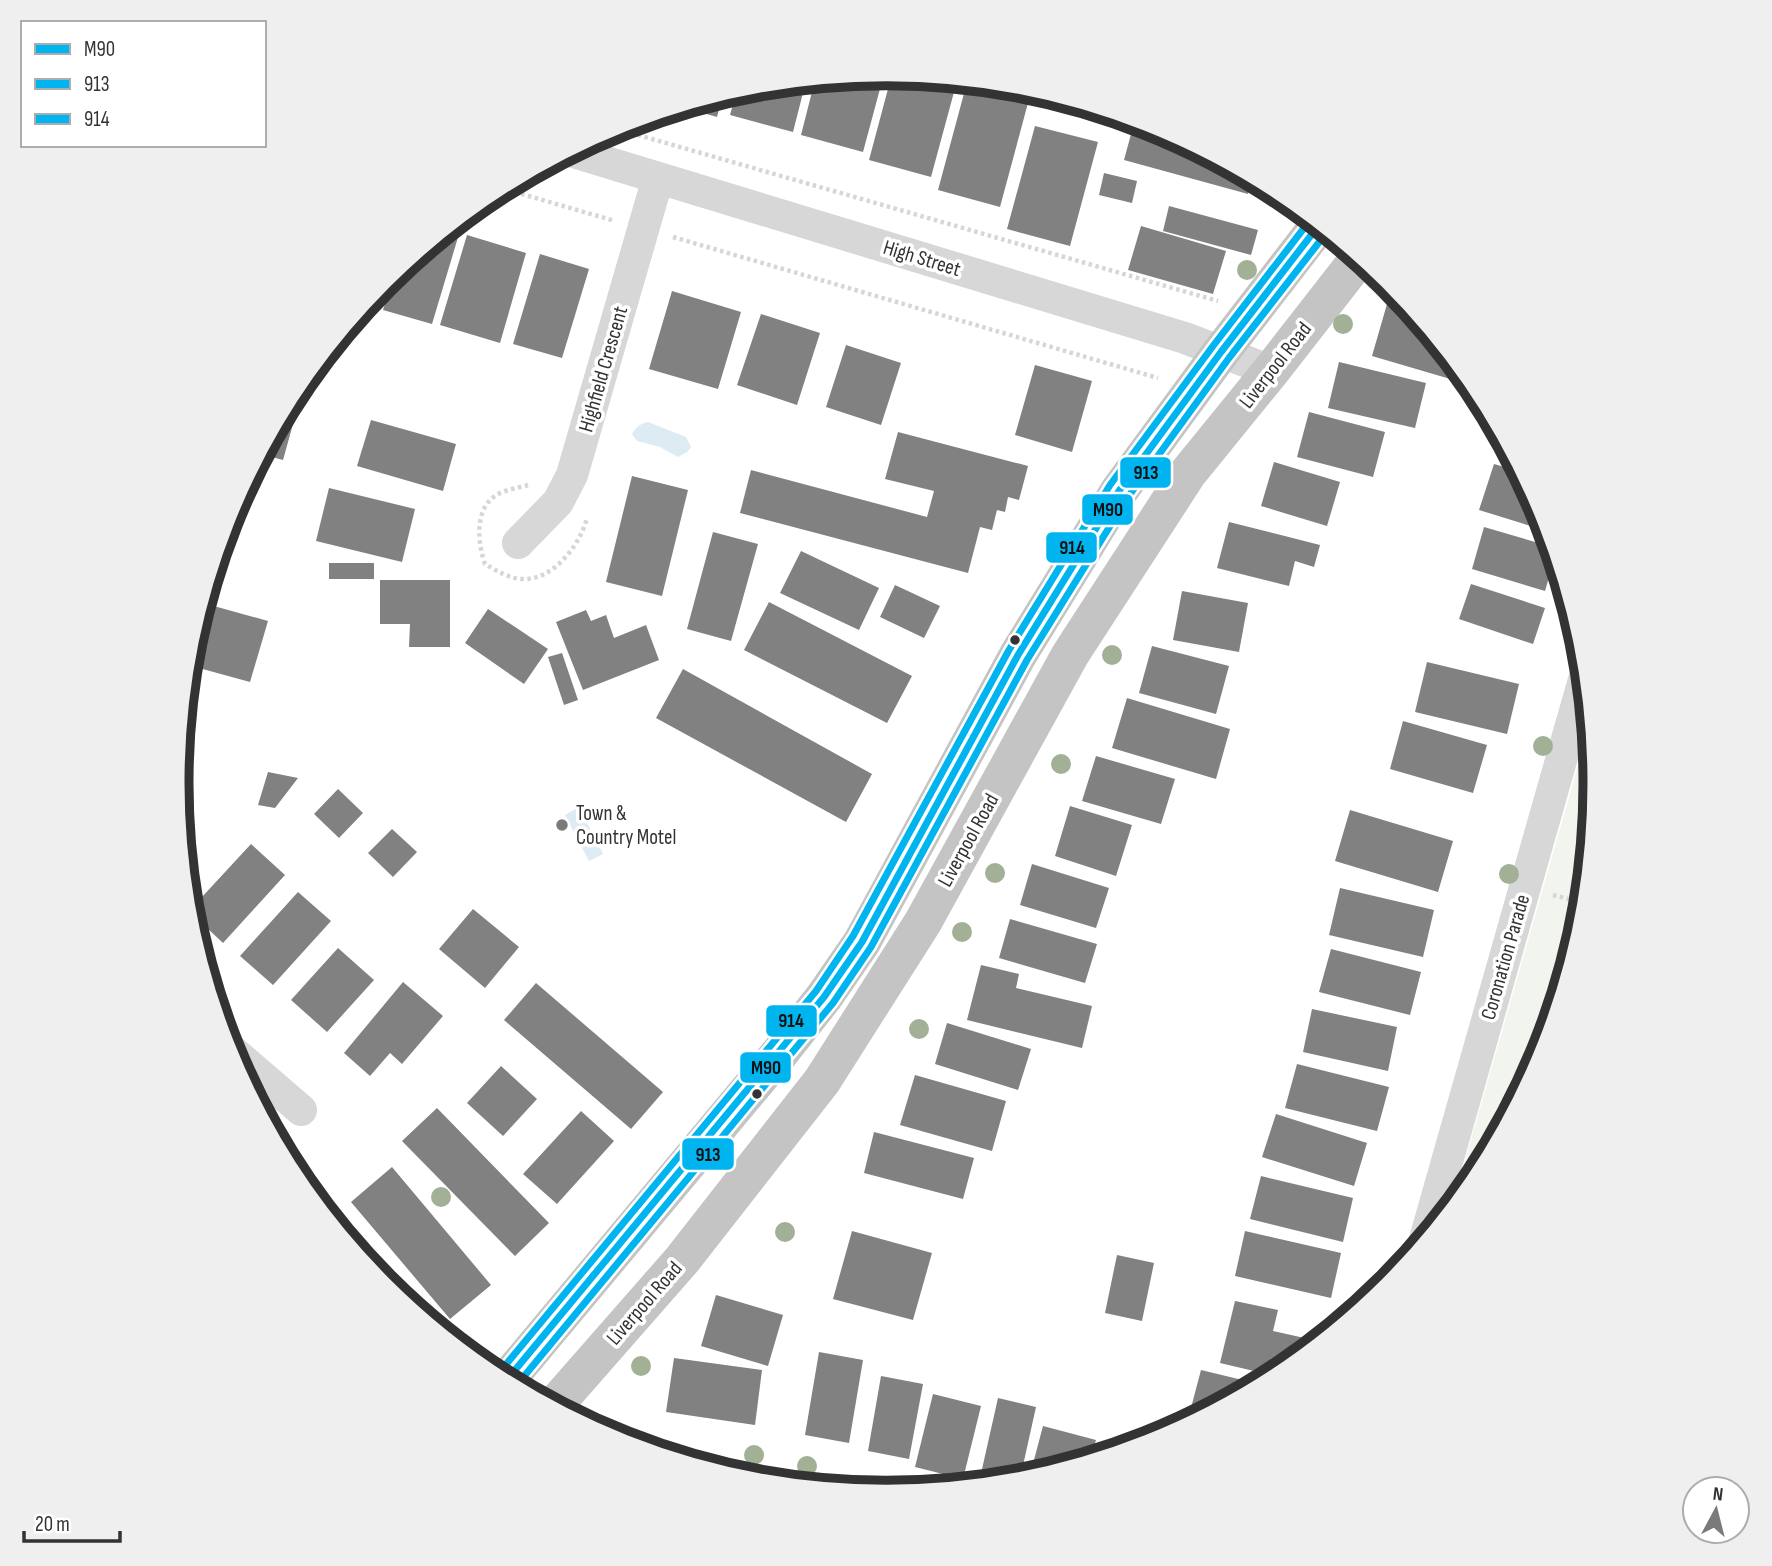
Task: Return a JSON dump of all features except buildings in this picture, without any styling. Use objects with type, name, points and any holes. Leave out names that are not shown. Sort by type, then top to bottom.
[{"type":"highway","name":"Liverpool Road","points":[[513,1372],[824,997],[862,942],[1012,666],[1119,491],[1313,233]]},
{"type":"highway","name":"Liverpool Road","points":[[560,1399],[681,1260],[822,1081],[923,922],[1070,655],[1188,473],[1353,266]]},
{"type":"street","name":"High Street","points":[[584,155],[1185,338],[1271,371]]},
{"type":"street","name":"Highfield Crescent","points":[[518,543],[558,502],[572,475],[658,178]]},
{"type":"street","name":"Coronation Parade","points":[[1433,1215],[1578,701]]},
{"type":"street","points":[[249,1065],[302,1110]]},
{"type":"path","points":[[633,134],[1221,302]]},
{"type":"path","points":[[516,192],[624,223]]},
{"type":"path","points":[[670,237],[1161,379]]},
{"type":"path","points":[[534,484],[495,496],[485,508],[479,546],[485,564],[504,575],[523,579],[547,573],[574,547],[584,530],[591,507]]},
{"type":"path","points":[[1549,894],[1573,900]]},
{"type":"shaded area","points":[[648,422],[686,437],[691,447],[678,457],[660,447],[637,441],[632,434],[638,426]]},
{"type":"shaded area","points":[[1582,751],[1582,829],[1570,919],[1559,963],[1530,1050],[1490,1132],[1460,1178]]},
{"type":"shaded area","points":[[579,807],[603,854],[589,861],[565,815]]},
{"type":"transit line","name":"914","points":[[504,1366],[816,991],[853,936],[1009,650],[1110,485],[1305,227]]},
{"type":"transit line","name":"M90","points":[[513,1372],[824,997],[862,942],[1018,655],[1119,491],[1313,233]]},
{"type":"transit line","name":"913","points":[[523,1378],[833,1003],[871,947],[1027,660],[1128,497],[1229,358],[1321,239]]},
{"type":"place","name":"Town & Country Motel","points":[[562,825]]}]
